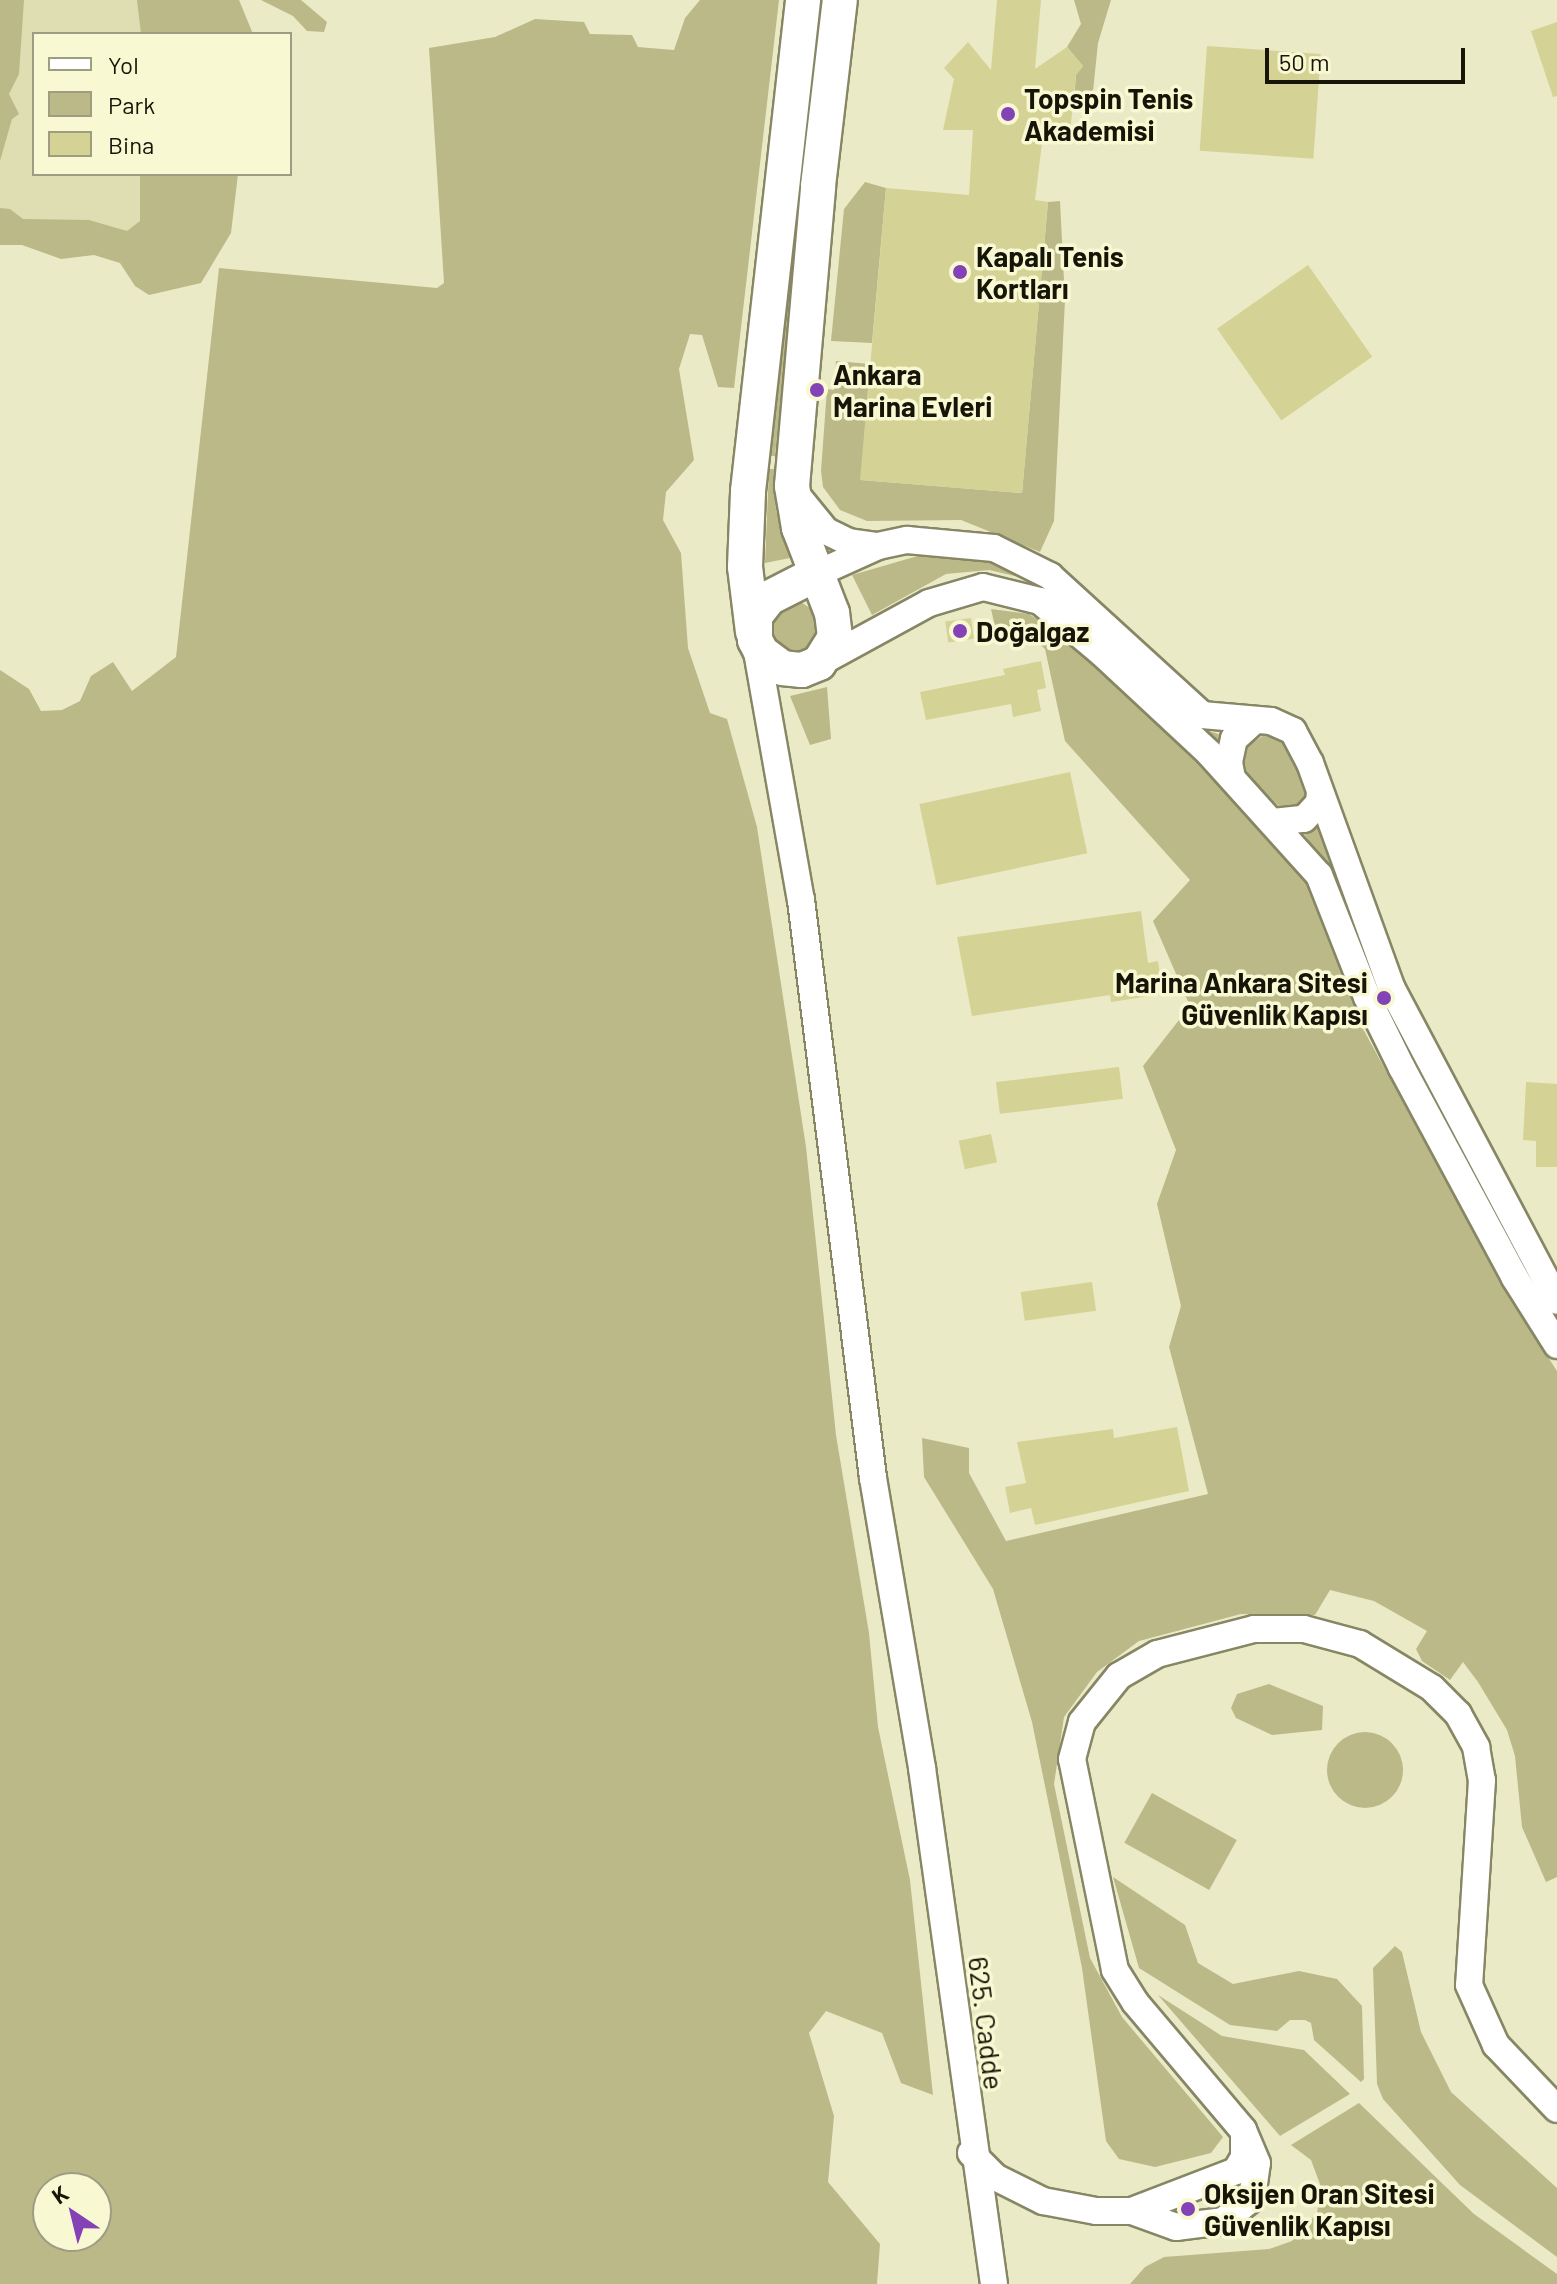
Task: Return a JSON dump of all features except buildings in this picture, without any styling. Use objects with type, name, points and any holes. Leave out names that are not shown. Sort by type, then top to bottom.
[{"type":"street","points":[[803,0],[746,517],[746,584],[755,640],[776,666],[814,666],[831,649],[835,626],[814,575],[792,486],[818,186],[840,0]]},
{"type":"street","points":[[792,486],[804,509],[826,531],[849,542],[878,546],[952,540],[1013,555],[1072,594],[1202,715],[1283,724],[1293,731],[1320,792],[1391,987],[1557,1301]]},
{"type":"street","points":[[755,640],[754,622],[761,605],[814,575],[878,546]]},
{"type":"street","points":[[768,716],[775,692],[814,666],[953,593],[983,587],[1015,591],[1070,624],[1232,778],[1273,822],[1328,890],[1367,997],[1402,1068],[1515,1278],[1557,1345]]},
{"type":"street","name":"625. Cadde","points":[[755,640],[796,862],[873,1478],[922,1768],[971,2153],[994,2284]]},
{"type":"street","points":[[1232,778],[1229,762],[1234,739],[1254,721]]},
{"type":"street","points":[[1273,822],[1304,819],[1319,803],[1320,792]]},
{"type":"street","points":[[971,2153],[995,2177],[1043,2201],[1096,2211],[1132,2211],[1176,2227],[1223,2221],[1252,2198],[1257,2163],[1243,2130],[1135,2002],[1115,1970],[1072,1759],[1087,1713],[1119,1676],[1157,1654],[1254,1629],[1304,1629],[1360,1644],[1432,1688],[1458,1714],[1476,1747],[1482,1780],[1469,1985],[1496,2045],[1557,2109]]},
{"type":"street","points":[[1132,2211],[1236,2171],[1244,2157],[1243,2130]]},
{"type":"shaded area","points":[[0,0],[162,0],[159,32],[32,32],[32,176],[150,176],[146,239],[0,224]]},
{"type":"green space","points":[[0,0],[24,0],[19,74],[9,94],[19,114],[12,119],[0,161]]},
{"type":"green space","points":[[137,0],[239,0],[252,32],[141,32]]},
{"type":"green space","points":[[261,0],[301,0],[327,22],[324,32],[307,31],[293,16]]},
{"type":"green space","points":[[700,0],[779,0],[734,388],[718,387],[702,335],[690,334],[679,369],[694,460],[666,492],[663,520],[681,553],[688,648],[710,713],[727,719],[757,827],[806,1147],[836,1435],[869,1633],[878,1727],[910,1880],[933,2095],[901,2083],[882,2033],[826,2011],[809,2033],[834,2116],[828,2182],[880,2244],[877,2284],[0,2284],[0,670],[29,689],[41,711],[62,710],[80,701],[91,676],[113,662],[132,691],[176,657],[219,268],[437,288],[444,283],[429,48],[495,37],[535,19],[584,22],[590,34],[632,35],[638,47],[674,50],[685,18]]},
{"type":"green space","points":[[1074,0],[1111,0],[1098,43],[1092,101],[1074,99],[1076,75],[1083,66],[1067,47],[1081,24]]},
{"type":"green space","points":[[140,176],[238,176],[231,233],[201,283],[149,295],[135,286],[120,263],[94,255],[61,259],[22,245],[0,245],[0,208],[10,209],[23,219],[89,220],[127,231],[140,221]]},
{"type":"green space","points":[[865,182],[886,188],[872,343],[831,341],[844,209]]},
{"type":"green space","points":[[1060,201],[1065,300],[1054,521],[1040,552],[961,520],[867,521],[840,510],[823,487],[821,471],[827,389],[834,390],[836,361],[870,364],[861,480],[1022,493],[1048,202]]},
{"type":"green space","points":[[793,217],[800,217],[775,456],[769,456]]},
{"type":"green space","points":[[769,469],[774,469],[776,510],[790,558],[765,563]]},
{"type":"green space","points":[[928,553],[986,559],[1048,586],[1201,728],[1221,735],[1218,749],[1032,580],[989,570],[946,574],[872,615],[852,575]]},
{"type":"green space","points":[[799,601],[818,613],[822,636],[806,653],[793,655],[771,645],[764,620]]},
{"type":"green space","points":[[991,609],[1029,614],[1067,639],[1197,763],[1312,887],[1362,1027],[1512,1302],[1557,1371],[1557,1877],[1546,1882],[1522,1827],[1515,1756],[1507,1730],[1478,1682],[1463,1662],[1450,1680],[1422,1661],[1416,1649],[1427,1631],[1374,1601],[1330,1590],[1315,1615],[1241,1614],[1139,1641],[1097,1672],[1064,1717],[1054,1784],[1090,1958],[1122,2017],[1223,2137],[1211,2153],[1155,2167],[1119,2159],[1106,2141],[1082,1968],[1032,1722],[993,1589],[924,1477],[922,1438],[969,1448],[969,1473],[1006,1541],[1208,1494],[1169,1347],[1181,1306],[1157,1204],[1176,1150],[1143,1066],[1190,1006],[1153,921],[1190,880],[1065,741],[1045,649],[1033,638],[998,640]]},
{"type":"green space","points":[[827,687],[831,739],[810,745],[790,696]]},
{"type":"green space","points":[[1268,732],[1289,744],[1307,792],[1303,807],[1284,811],[1247,775],[1243,757],[1247,747]]},
{"type":"green space","points":[[1324,823],[1365,953],[1333,874],[1304,834]]},
{"type":"green space","points":[[1269,1684],[1323,1706],[1322,1730],[1272,1735],[1236,1718],[1231,1708],[1237,1694]]},
{"type":"green space","points":[[1373,1732],[1386,1738],[1397,1749],[1403,1770],[1401,1785],[1386,1802],[1373,1808],[1357,1808],[1344,1802],[1329,1785],[1327,1762],[1333,1749],[1350,1734]]},
{"type":"green space","points":[[1152,1793],[1237,1840],[1209,1890],[1124,1843]]},
{"type":"green space","points":[[1113,1877],[1185,1925],[1198,1963],[1233,1984],[1299,1971],[1337,1979],[1362,2006],[1364,2079],[1361,2082],[1314,2040],[1311,2023],[1305,2020],[1290,2020],[1277,2031],[1230,2025],[1139,1968]]},
{"type":"green space","points":[[1395,1946],[1402,1952],[1421,2032],[1451,2092],[1557,2188],[1557,2257],[1460,2185],[1383,2099],[1377,2084],[1373,1968]]},
{"type":"green space","points":[[1158,1995],[1222,2036],[1304,2050],[1350,2094],[1280,2136]]},
{"type":"green space","points":[[1359,2103],[1474,2214],[1557,2274],[1557,2284],[1130,2284],[1145,2267],[1164,2257],[1269,2249],[1292,2241],[1317,2213],[1321,2187],[1311,2160],[1291,2145]]},
{"type":"place","name":"Topspin Tenis Akademisi","points":[[1008,114]]},
{"type":"place","name":"Kapalı Tenis Kortları","points":[[960,272]]},
{"type":"place","name":"Ankara Marina Evleri","points":[[817,390]]},
{"type":"place","name":"Doğalgaz","points":[[960,631]]},
{"type":"place","name":"Marina Ankara Sitesi Güvenlik Kapısı","points":[[1384,998]]},
{"type":"place","name":"Oksijen Oran Sitesi Güvenlik Kapısı","points":[[1188,2209]]}]
